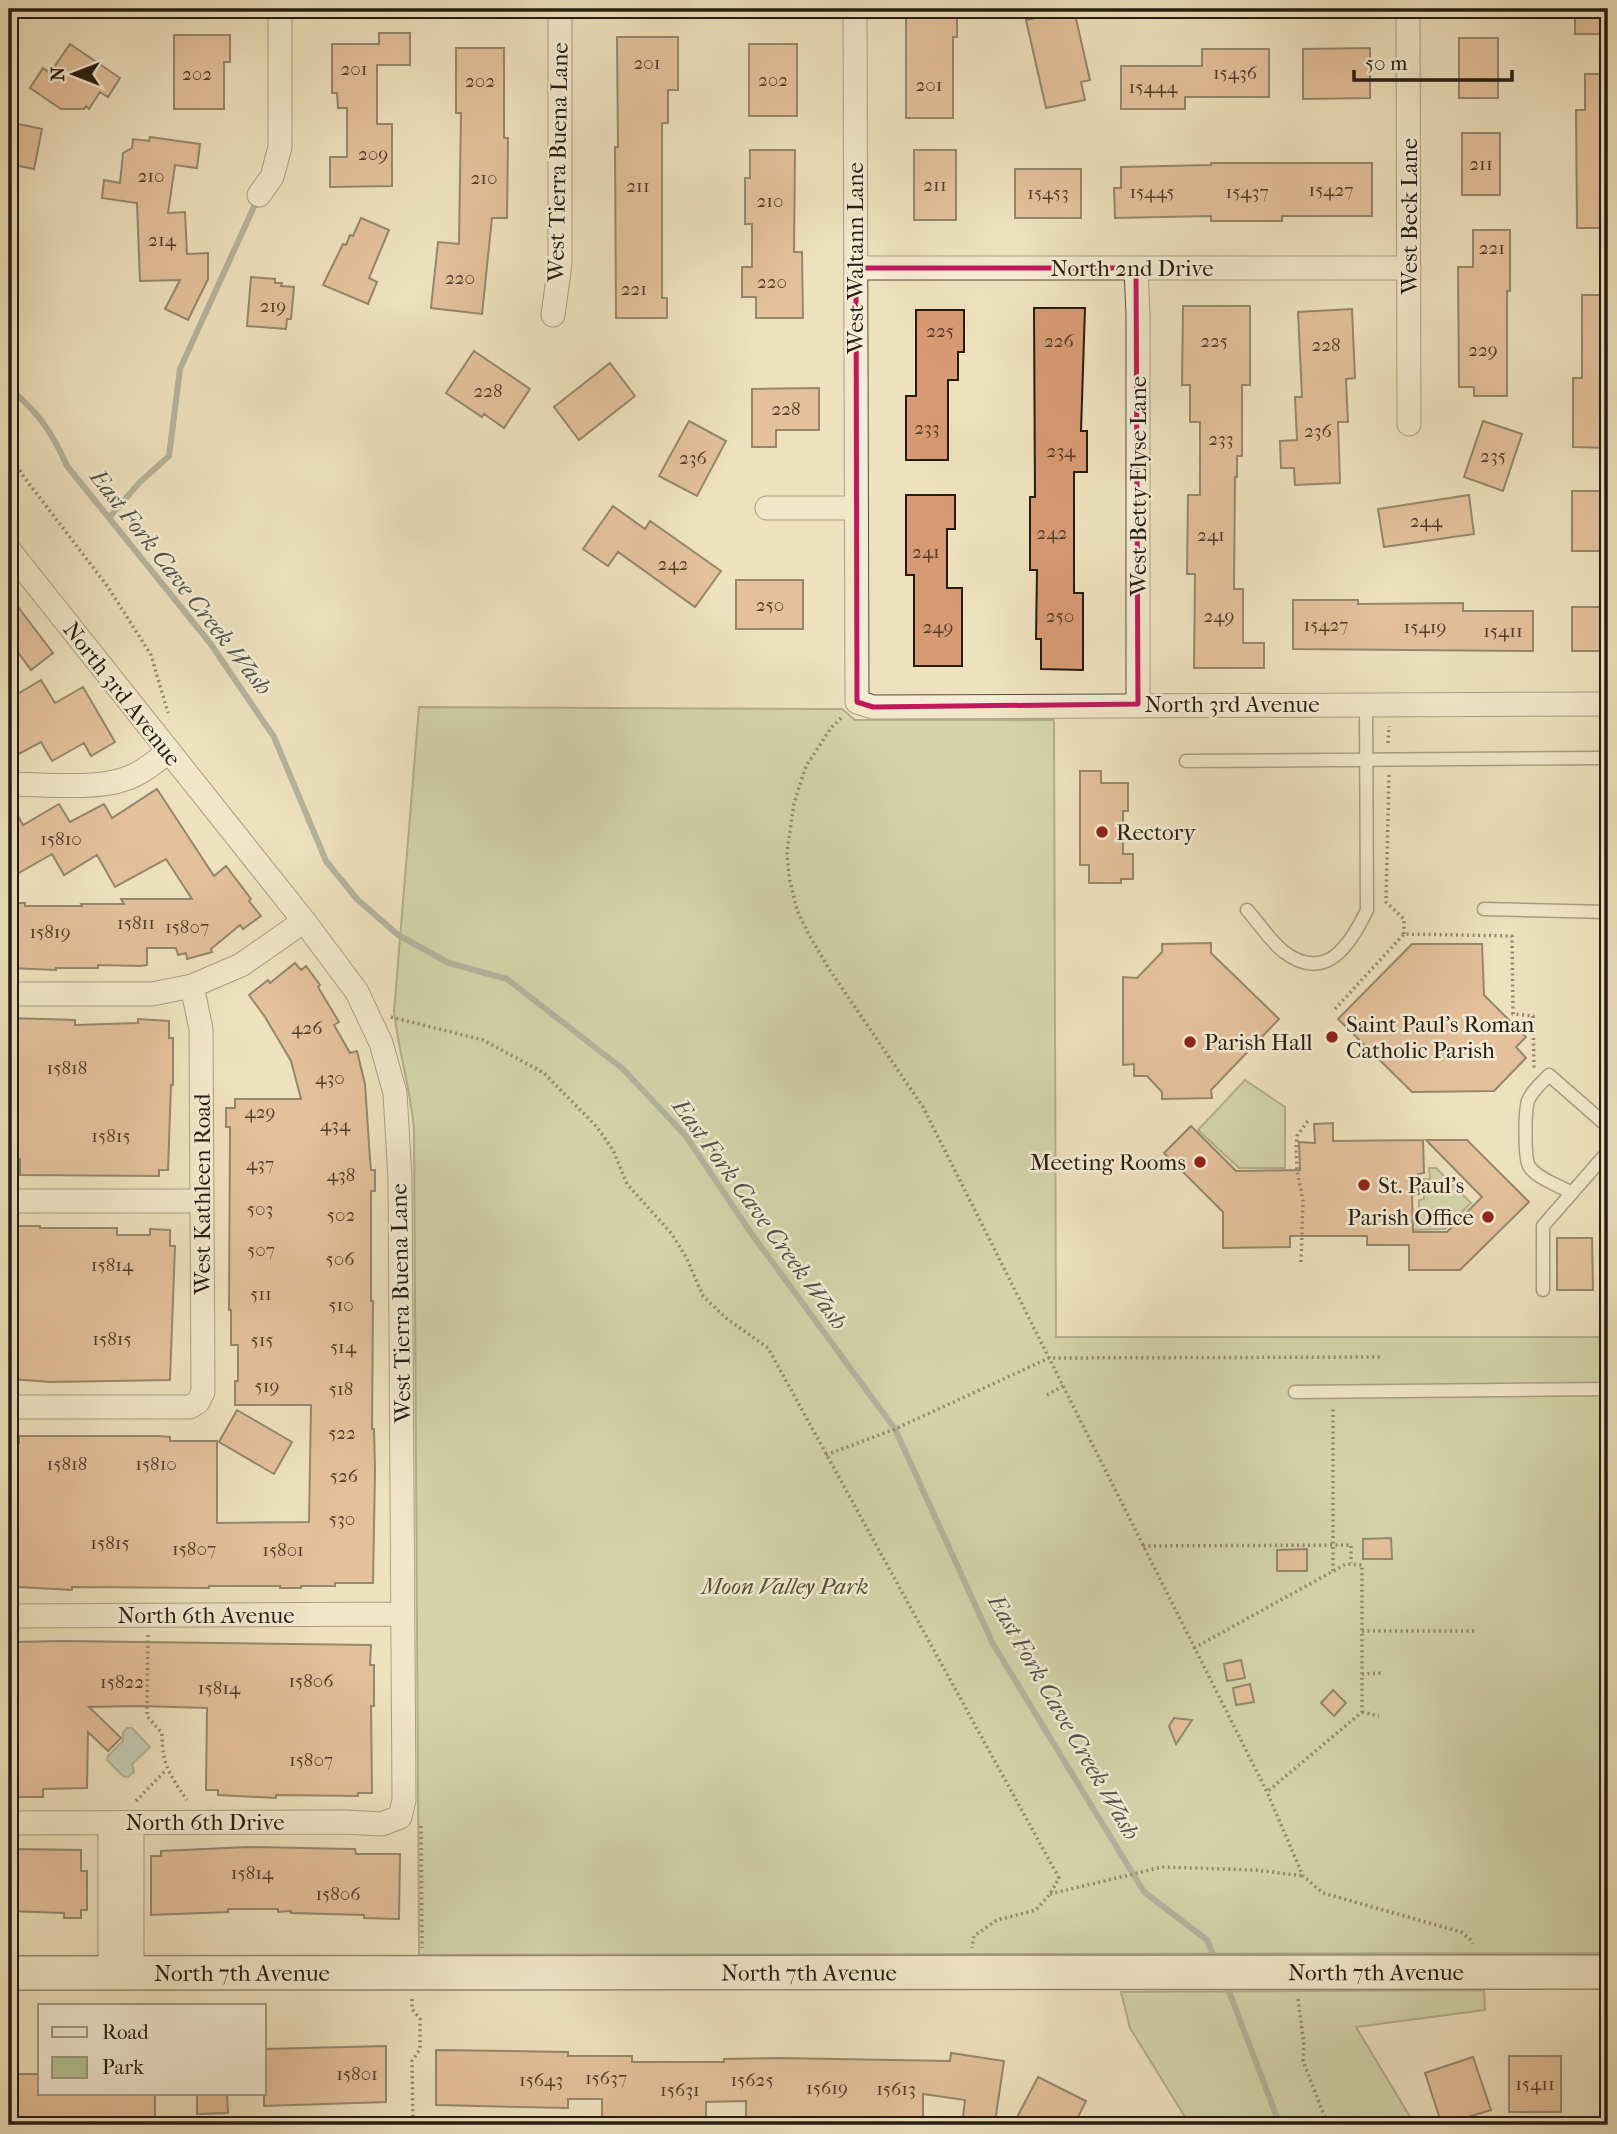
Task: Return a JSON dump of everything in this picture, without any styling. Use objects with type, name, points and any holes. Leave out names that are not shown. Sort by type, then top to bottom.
[{"type":"street","points":[[259,195],[272,177],[279,147],[280,9]]},
{"type":"street","name":"West Tierra Buena Lane","points":[[553,315],[560,264],[560,9]]},
{"type":"street","name":"West Waltann Lane","points":[[849,710],[855,508],[855,9]]},
{"type":"street","name":"West Beck Lane","points":[[1408,9],[1409,424]]},
{"type":"street","name":"North 2nd Drive","points":[[856,268],[1409,268]]},
{"type":"street","name":"West Betty Elyse Lane","points":[[1136,268],[1138,704]]},
{"type":"street","points":[[767,508],[855,508]]},
{"type":"street","name":"North 3rd Avenue","points":[[9,550],[236,837]]},
{"type":"street","name":"North 3rd Avenue","points":[[849,710],[873,707],[1138,704],[1608,704]]},
{"type":"street","points":[[9,783],[101,784],[125,779],[168,752]]},
{"type":"street","name":"West Tierra Buena Lane","points":[[236,837],[357,992],[371,1018],[389,1065],[395,1093],[400,1179],[404,1800],[400,1817]]},
{"type":"street","points":[[9,994],[152,993],[192,986],[241,965],[304,921]]},
{"type":"street","name":"West Kathleen Road","points":[[9,1407],[190,1407],[198,1402],[203,1392],[201,1029],[192,986]]},
{"type":"street","points":[[9,1201],[202,1201]]},
{"type":"street","name":"North 6th Avenue","points":[[9,1616],[403,1614]]},
{"type":"street","name":"North 6th Drive","points":[[9,1823],[382,1824],[400,1817]]},
{"type":"street","points":[[121,1972],[126,1823]]},
{"type":"street","name":"North 7th Avenue","points":[[9,1973],[1608,1972]]},
{"type":"lane","points":[[1247,910],[1282,950],[1301,960],[1318,962],[1337,956],[1346,948],[1367,910],[1366,704]]},
{"type":"lane","points":[[1186,761],[1602,758]]},
{"type":"lane","points":[[1484,909],[1608,912]]},
{"type":"lane","points":[[1570,1192],[1536,1173],[1528,1165],[1527,1106],[1531,1096],[1549,1075],[1608,1124]]},
{"type":"lane","points":[[1543,1290],[1543,1226],[1605,1155]]},
{"type":"lane","points":[[1295,1392],[1608,1389]]},
{"type":"path","points":[[9,451],[24,477],[45,501],[108,587],[151,655],[167,712],[174,722]]},
{"type":"path","points":[[849,710],[831,728],[807,766],[794,803],[787,852],[789,877],[797,910],[829,969],[923,1107],[1065,1385],[1267,1792],[1303,1876],[1256,1870],[1162,1867],[1049,1894]]},
{"type":"path","points":[[1335,1009],[1404,934],[1404,919],[1386,902],[1390,721]]},
{"type":"path","points":[[1404,934],[1512,936],[1513,1014],[1533,1016],[1533,1072]]},
{"type":"path","points":[[389,1016],[483,1040],[544,1073],[597,1126],[613,1150],[626,1184],[671,1233],[681,1249],[703,1296],[726,1318],[768,1348],[1059,1878],[1036,1910],[997,1920],[974,1936],[972,1949]]},
{"type":"path","points":[[1301,1262],[1303,1201],[1296,1149],[1297,1136],[1309,1119]]},
{"type":"path","points":[[827,1455],[895,1429],[1049,1358],[1382,1357]]},
{"type":"path","points":[[1047,1395],[1065,1385]]},
{"type":"path","points":[[1333,1405],[1333,1572]]},
{"type":"path","points":[[1143,1546],[1351,1545],[1351,1563]]},
{"type":"path","points":[[1194,1648],[1351,1563],[1362,1565],[1362,1712],[1267,1792]]},
{"type":"path","points":[[148,1615],[147,1716],[162,1732],[162,1754],[166,1770],[188,1802],[188,1822]]},
{"type":"path","points":[[1362,1631],[1477,1631]]},
{"type":"path","points":[[1362,1674],[1382,1673]]},
{"type":"path","points":[[1362,1712],[1379,1716]]},
{"type":"path","points":[[126,1823],[136,1801],[166,1770]]},
{"type":"path","points":[[1308,1973],[1298,1998],[1304,2045],[1303,2061],[1328,2125]]},
{"type":"highlighted area","points":[[856,268],[1136,268],[1138,704],[873,707],[857,702]]},
{"type":"green space","name":"Moon Valley Park","points":[[419,707],[842,709],[855,720],[1054,720],[1056,1337],[1608,1337],[1608,1953],[419,1955],[414,1130],[394,1011]]},
{"type":"green space","points":[[1245,1080],[1285,1107],[1285,1168],[1239,1168],[1198,1130]]},
{"type":"green space","points":[[1429,1168],[1436,1168],[1471,1203],[1445,1229],[1412,1230],[1411,1215],[1419,1214],[1419,1200],[1424,1199],[1424,1179],[1430,1179]]},
{"type":"green space","points":[[1484,1990],[1485,2010],[1356,2027],[1415,2125],[1190,2125],[1130,2028],[1121,1992]]},
{"type":"water","points":[[127,1728],[132,1728],[150,1747],[132,1764],[134,1772],[128,1777],[123,1776],[107,1760],[123,1741],[123,1733]]},
{"type":"building","points":[[906,9],[957,9],[957,37],[953,37],[953,118],[906,118]]},
{"type":"building","points":[[1575,9],[1608,9],[1608,34],[1575,34]]},
{"type":"building","points":[[1074,10],[1090,80],[1081,82],[1085,100],[1046,108],[1026,20]]},
{"type":"building","points":[[379,33],[410,33],[410,65],[377,65],[377,124],[392,124],[392,186],[330,187],[330,157],[347,157],[347,108],[338,108],[337,93],[332,93],[332,44],[379,44]]},
{"type":"building","points":[[174,35],[230,35],[230,62],[224,62],[224,109],[174,109]]},
{"type":"building","points":[[617,37],[678,37],[678,90],[668,90],[668,123],[662,123],[662,298],[667,298],[667,318],[616,318]]},
{"type":"building","points":[[1459,38],[1498,38],[1498,98],[1459,98]]},
{"type":"building","points":[[70,44],[120,78],[108,97],[100,92],[89,109],[86,106],[84,109],[61,109],[30,88],[43,68],[50,73]]},
{"type":"building","points":[[749,44],[797,44],[797,116],[749,116]]},
{"type":"building","points":[[456,48],[504,48],[504,138],[508,138],[507,218],[492,218],[482,314],[431,308],[438,242],[459,244],[461,113],[456,113]]},
{"type":"building","points":[[1370,48],[1370,98],[1303,99],[1303,49]]},
{"type":"building","points":[[1202,49],[1269,49],[1269,97],[1185,97],[1185,109],[1121,109],[1121,66],[1202,66]]},
{"type":"building","points":[[1585,74],[1608,74],[1608,228],[1577,228],[1576,110],[1585,110]]},
{"type":"building","points":[[9,122],[42,129],[34,169],[9,164]]},
{"type":"building","points":[[1462,133],[1500,133],[1500,195],[1462,195]]},
{"type":"building","points":[[150,137],[200,144],[197,168],[175,165],[168,213],[185,212],[187,254],[208,253],[208,279],[188,320],[165,309],[180,280],[140,281],[137,203],[102,198],[104,180],[120,183],[123,153],[132,148],[133,139],[149,141]]},
{"type":"building","points":[[750,150],[795,150],[794,252],[802,252],[803,318],[756,318],[756,297],[742,297],[742,267],[752,267],[752,224],[745,224],[745,178],[750,178]]},
{"type":"building","points":[[914,150],[956,150],[956,220],[914,220]]},
{"type":"building","points":[[1211,163],[1372,163],[1372,216],[1282,216],[1282,221],[1211,221],[1211,216],[1115,218],[1114,188],[1121,188],[1121,167]]},
{"type":"building","points":[[1015,169],[1081,169],[1081,218],[1015,218]]},
{"type":"building","points":[[361,218],[389,230],[369,278],[377,282],[368,304],[323,285],[343,244],[346,245],[350,235],[353,236]]},
{"type":"building","points":[[1473,230],[1510,230],[1507,396],[1474,396],[1474,387],[1459,387],[1458,267],[1473,267]]},
{"type":"building","points":[[251,277],[275,279],[275,283],[282,283],[281,286],[294,287],[291,319],[287,319],[286,329],[247,326]]},
{"type":"building","points":[[1582,295],[1608,295],[1608,448],[1573,447],[1573,378],[1582,378]]},
{"type":"building","points":[[1183,306],[1250,306],[1250,385],[1242,385],[1242,456],[1237,456],[1235,477],[1234,589],[1243,589],[1243,643],[1264,643],[1264,668],[1194,668],[1195,574],[1187,574],[1188,495],[1200,495],[1200,422],[1190,422],[1190,385],[1182,385]]},
{"type":"building","points":[[1034,308],[1085,308],[1081,431],[1087,431],[1087,472],[1074,472],[1074,593],[1083,593],[1083,670],[1041,669],[1041,639],[1036,639],[1037,570],[1030,570],[1030,497],[1035,497]]},
{"type":"building","points":[[1352,309],[1355,378],[1346,379],[1348,422],[1338,422],[1340,483],[1295,485],[1294,468],[1281,468],[1280,441],[1297,440],[1295,397],[1302,397],[1298,312]]},
{"type":"building","points":[[916,310],[964,310],[964,352],[958,352],[958,380],[948,380],[948,460],[906,460],[906,396],[916,396]]},
{"type":"building","points":[[474,351],[530,389],[504,428],[446,393]]},
{"type":"building","points":[[610,363],[635,396],[579,440],[554,407]]},
{"type":"building","points":[[819,388],[819,430],[776,430],[776,447],[752,447],[752,389]]},
{"type":"building","points":[[689,421],[726,441],[697,496],[659,476]]},
{"type":"building","points":[[1483,421],[1522,434],[1503,491],[1464,477]]},
{"type":"building","points":[[1572,491],[1608,491],[1608,551],[1572,551]]},
{"type":"building","points":[[906,495],[955,495],[955,529],[947,529],[947,588],[962,588],[962,666],[914,666],[914,575],[906,575]]},
{"type":"building","points":[[1469,495],[1474,534],[1384,547],[1378,509]]},
{"type":"building","points":[[613,506],[645,529],[650,521],[721,571],[695,607],[618,552],[608,566],[583,549]]},
{"type":"building","points":[[736,580],[803,580],[803,629],[736,629]]},
{"type":"building","points":[[9,595],[53,653],[31,670],[9,640]]},
{"type":"building","points":[[1293,600],[1358,600],[1358,604],[1463,603],[1463,611],[1533,611],[1533,651],[1293,649]]},
{"type":"building","points":[[1572,607],[1608,607],[1608,651],[1572,651]]},
{"type":"building","points":[[41,680],[55,703],[83,687],[115,742],[91,756],[84,743],[52,761],[41,742],[9,759],[9,699]]},
{"type":"building","name":"Rectory","points":[[1080,771],[1101,771],[1101,783],[1128,783],[1128,811],[1123,811],[1123,854],[1133,854],[1133,879],[1121,879],[1121,883],[1089,883],[1089,865],[1080,865]]},
{"type":"building","points":[[157,789],[214,876],[226,866],[261,916],[243,929],[240,925],[211,949],[212,952],[187,959],[186,953],[178,955],[176,948],[147,948],[147,965],[141,966],[98,965],[98,968],[56,970],[9,968],[9,903],[25,903],[25,906],[82,906],[81,904],[124,904],[121,899],[192,899],[166,859],[115,887],[97,855],[64,875],[52,854],[19,873],[9,855],[9,800],[23,825],[59,804],[70,822],[104,804],[112,818]]},
{"type":"building","name":"Parish Hall","points":[[1211,943],[1211,953],[1279,1019],[1211,1090],[1212,1098],[1162,1099],[1162,1092],[1147,1076],[1134,1076],[1134,1064],[1123,1065],[1123,977],[1137,978],[1162,952],[1162,944]]},
{"type":"building","points":[[1412,944],[1482,944],[1484,995],[1526,1037],[1516,1047],[1526,1058],[1494,1091],[1412,1092],[1338,1019]]},
{"type":"building","points":[[295,963],[301,970],[306,966],[320,985],[318,987],[339,1022],[334,1025],[350,1053],[357,1051],[365,1084],[371,1170],[375,1170],[375,1191],[371,1191],[372,1429],[375,1470],[373,1583],[335,1583],[335,1586],[301,1588],[72,1587],[72,1590],[18,1587],[18,1579],[9,1579],[9,1475],[11,1443],[19,1443],[19,1436],[158,1436],[170,1437],[170,1441],[217,1441],[217,1523],[309,1522],[311,1405],[235,1405],[238,1345],[231,1345],[229,1310],[230,1127],[226,1127],[226,1108],[235,1108],[235,1099],[301,1099],[291,1061],[249,995],[268,980],[270,983]]},
{"type":"building","points":[[9,1018],[75,1020],[75,1025],[138,1023],[138,1019],[169,1021],[169,1038],[173,1038],[173,1085],[168,1170],[159,1170],[159,1176],[20,1175],[20,1159],[9,1159]]},
{"type":"building","points":[[1333,1123],[1333,1141],[1423,1140],[1424,1173],[1418,1174],[1419,1194],[1412,1195],[1413,1232],[1447,1232],[1482,1197],[1426,1140],[1467,1140],[1529,1202],[1460,1270],[1409,1270],[1409,1245],[1367,1245],[1367,1236],[1290,1236],[1290,1247],[1223,1248],[1223,1212],[1164,1153],[1191,1126],[1236,1171],[1300,1170],[1299,1142],[1315,1143],[1314,1124]]},
{"type":"building","points":[[9,1226],[117,1228],[117,1235],[150,1235],[150,1229],[170,1230],[170,1246],[175,1246],[170,1380],[51,1382],[10,1379]]},
{"type":"building","points":[[1557,1238],[1592,1238],[1593,1290],[1557,1290]]},
{"type":"building","points":[[237,1410],[292,1442],[274,1474],[219,1442]]},
{"type":"building","points":[[1391,1538],[1392,1559],[1363,1559],[1363,1539]]},
{"type":"building","points":[[1307,1549],[1307,1571],[1277,1571],[1277,1550]]},
{"type":"building","points":[[15,1642],[371,1645],[370,1665],[374,1665],[374,1706],[371,1706],[372,1793],[358,1793],[358,1796],[276,1795],[276,1798],[218,1795],[218,1790],[206,1790],[207,1708],[139,1706],[89,1707],[121,1738],[108,1751],[88,1732],[87,1788],[43,1789],[43,1797],[9,1797],[9,1738],[12,1738],[12,1664],[15,1664]]},
{"type":"building","points":[[1241,1660],[1245,1678],[1227,1681],[1224,1664]]},
{"type":"building","points":[[1250,1684],[1254,1702],[1236,1705],[1233,1688]]},
{"type":"building","points":[[1333,1690],[1346,1703],[1334,1716],[1321,1703]]},
{"type":"building","points":[[1174,1718],[1192,1720],[1176,1744],[1169,1726]]},
{"type":"building","points":[[248,1847],[355,1849],[356,1854],[400,1854],[399,1919],[278,1912],[278,1909],[228,1909],[228,1912],[151,1915],[151,1856],[161,1856],[161,1851]]},
{"type":"building","points":[[11,1849],[81,1850],[81,1871],[87,1871],[87,1910],[81,1910],[81,1918],[64,1918],[64,1913],[9,1911]]},
{"type":"building","points":[[386,2046],[386,2102],[264,2106],[266,2049]]},
{"type":"building","points":[[436,2050],[568,2052],[568,2056],[632,2056],[632,2062],[724,2062],[724,2059],[778,2058],[950,2061],[951,2053],[1004,2061],[995,2122],[963,2117],[965,2100],[923,2094],[923,2117],[779,2117],[780,2119],[746,2120],[746,2101],[706,2102],[706,2118],[602,2117],[602,2099],[568,2099],[568,2108],[436,2105]]},
{"type":"building","points":[[1509,2056],[1561,2056],[1561,2112],[1509,2112]]},
{"type":"building","points":[[1473,2057],[1491,2110],[1442,2125],[1425,2073]]},
{"type":"building","points":[[18,2074],[38,2074],[38,2096],[155,2096],[155,2125],[38,2125],[38,2117],[18,2117]]},
{"type":"building","points":[[1038,2077],[1086,2101],[1074,2125],[1013,2125]]},
{"type":"building","points":[[197,2096],[227,2096],[228,2113],[197,2114]]},
{"type":"waterway","points":[[109,518],[139,483],[169,456],[180,369],[257,200]]},
{"type":"waterway","name":"East Fork Cave Creek Wash","points":[[9,388],[43,423],[67,466],[210,643],[274,737],[326,861],[357,899],[398,935],[449,963],[507,979],[623,1069],[685,1135],[751,1233],[895,1429],[993,1644],[1144,1892],[1207,1940],[1216,1962]]},
{"type":"waterway","name":"East Fork Cave Creek Wash","points":[[1225,1981],[1280,2125]]},
{"type":"place","name":"Rectory","points":[[1102,832]]},
{"type":"place","name":"Saint Paul's Roman Catholic Parish","points":[[1332,1037]]},
{"type":"place","name":"Parish Hall","points":[[1190,1042]]},
{"type":"place","name":"Meeting Rooms","points":[[1200,1162]]},
{"type":"place","name":"St. Paul's","points":[[1364,1185]]},
{"type":"place","name":"Parish Office","points":[[1488,1217]]}]
